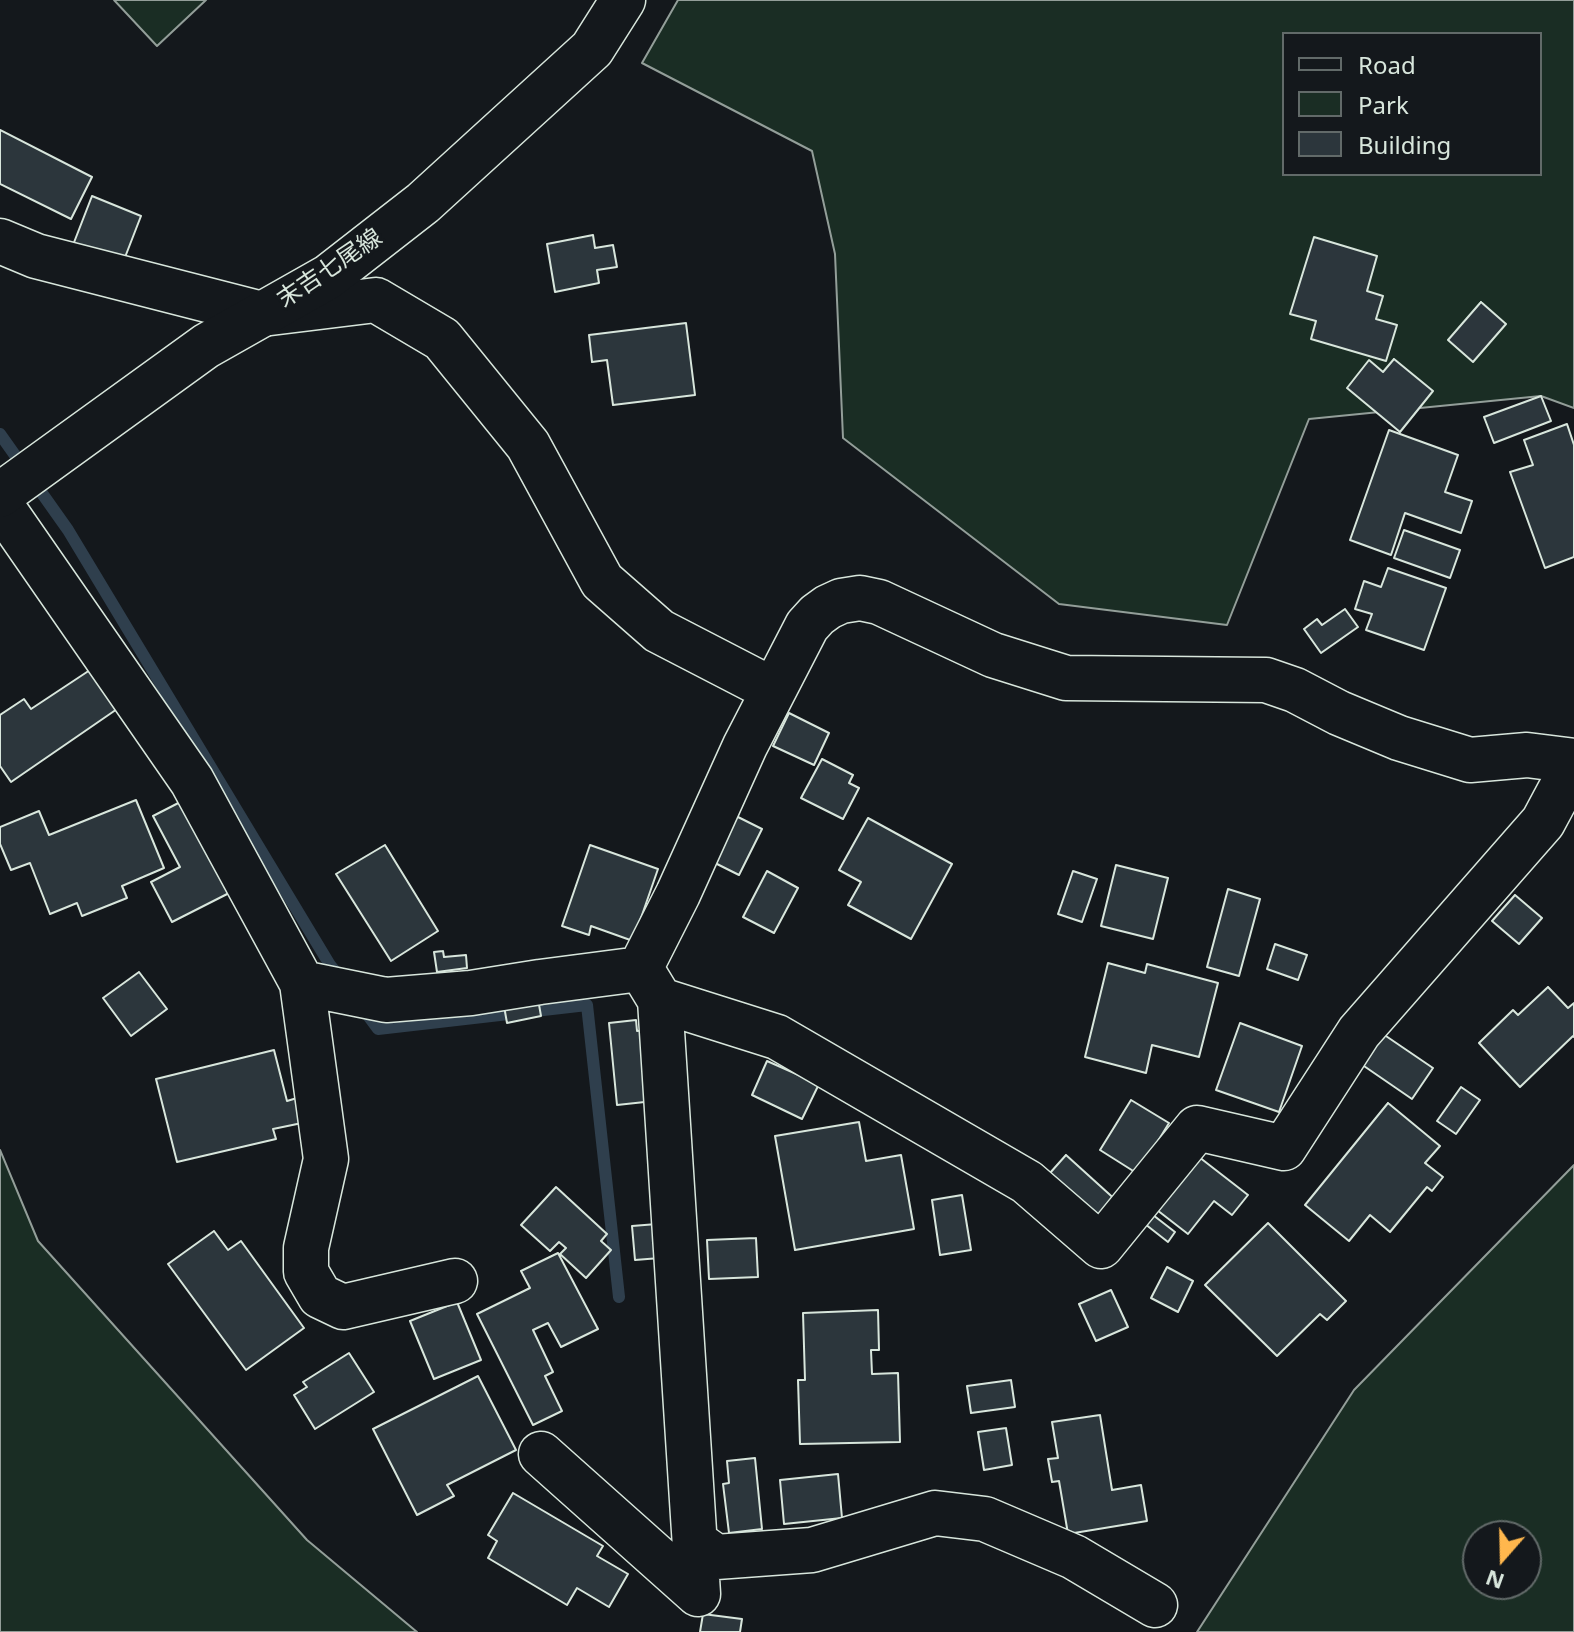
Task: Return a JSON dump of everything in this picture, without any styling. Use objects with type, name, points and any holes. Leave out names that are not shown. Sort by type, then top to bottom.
[{"type":"street","name":"末吉七尾線","points":[[0,495],[206,346],[328,277],[423,203],[592,49],[623,0]]},
{"type":"street","points":[[0,241],[36,256],[262,314],[376,300],[442,339],[528,445],[602,581],[659,631],[773,690]]},
{"type":"street","points":[[0,504],[192,781],[302,983],[326,1159],[306,1248],[306,1272],[320,1296],[343,1307],[455,1281]]},
{"type":"street","points":[[302,983],[386,1000],[471,993],[540,982],[650,984],[777,1037],[1027,1182],[1101,1246],[1197,1128],[1284,1148],[1359,1032],[1543,822],[1574,762],[1527,755],[1470,760],[1399,738],[1339,713],[1295,690],[1266,680],[1066,678],[993,655],[879,602],[860,598],[828,607],[807,626],[745,746],[678,894],[650,984],[698,1594],[541,1454]]},
{"type":"street","points":[[695,1542],[716,1557],[812,1550],[935,1513],[985,1519],[1074,1557],[1155,1605]]},
{"type":"green space","points":[[114,0],[206,0],[157,46]]},
{"type":"green space","points":[[678,0],[1574,0],[1574,408],[1541,396],[1309,419],[1227,625],[1059,604],[843,438],[835,254],[812,151],[642,63]]},
{"type":"green space","points":[[0,1150],[38,1241],[307,1540],[417,1632],[0,1632]]},
{"type":"green space","points":[[1574,1165],[1574,1632],[1197,1632],[1354,1390]]},
{"type":"building","points":[[0,130],[92,177],[71,219],[0,184]]},
{"type":"building","points":[[92,196],[141,216],[122,265],[73,245]]},
{"type":"building","points":[[593,235],[595,248],[613,245],[617,267],[597,270],[599,283],[555,292],[547,244]]},
{"type":"building","points":[[1314,237],[1377,256],[1367,291],[1383,296],[1376,319],[1397,325],[1386,361],[1311,339],[1316,321],[1290,314]]},
{"type":"building","points":[[1481,302],[1506,324],[1473,362],[1448,340]]},
{"type":"building","points":[[686,323],[695,395],[613,405],[607,360],[592,362],[589,335]]},
{"type":"building","points":[[1394,359],[1433,391],[1400,432],[1347,388],[1369,360],[1383,372]]},
{"type":"building","points":[[1541,396],[1551,421],[1494,443],[1484,417]]},
{"type":"building","points":[[1567,424],[1574,445],[1574,557],[1545,568],[1510,472],[1533,465],[1524,440]]},
{"type":"building","points":[[1389,430],[1458,455],[1445,492],[1472,501],[1461,533],[1405,513],[1391,555],[1350,540]]},
{"type":"building","points":[[1404,530],[1460,550],[1450,578],[1394,558]]},
{"type":"building","points":[[1388,568],[1446,588],[1424,650],[1366,630],[1372,614],[1355,609],[1364,581],[1381,587]]},
{"type":"building","points":[[1345,609],[1358,627],[1321,653],[1304,629],[1317,619],[1322,625]]},
{"type":"building","points":[[93,668],[120,707],[11,782],[0,766],[0,715],[24,699],[31,709]]},
{"type":"building","points":[[789,713],[829,733],[814,765],[773,746]]},
{"type":"building","points":[[822,759],[853,775],[849,783],[859,788],[843,819],[801,798]]},
{"type":"building","points":[[192,796],[239,888],[172,922],[151,882],[180,867],[153,816]]},
{"type":"building","points":[[136,800],[164,868],[122,886],[127,898],[82,916],[77,903],[50,914],[30,863],[11,870],[0,844],[0,827],[39,811],[49,835]]},
{"type":"building","points":[[736,816],[762,829],[739,875],[713,862]]},
{"type":"building","points":[[868,818],[952,864],[911,939],[848,905],[861,882],[839,870]]},
{"type":"building","points":[[385,845],[438,931],[391,961],[336,874]]},
{"type":"building","points":[[590,845],[658,869],[633,941],[591,926],[589,935],[562,926]]},
{"type":"building","points":[[1116,865],[1168,878],[1153,939],[1101,926]]},
{"type":"building","points":[[767,871],[798,888],[774,933],[743,917]]},
{"type":"building","points":[[1073,871],[1097,879],[1082,922],[1058,914]]},
{"type":"building","points":[[1228,889],[1260,899],[1239,976],[1207,967]]},
{"type":"building","points":[[1515,895],[1542,918],[1519,944],[1492,921]]},
{"type":"building","points":[[1275,944],[1307,955],[1298,980],[1267,969]]},
{"type":"building","points":[[443,951],[444,957],[466,955],[467,968],[437,972],[434,952]]},
{"type":"building","points":[[1108,963],[1145,973],[1147,964],[1218,983],[1199,1057],[1152,1045],[1146,1073],[1085,1057]]},
{"type":"building","points":[[139,972],[167,1009],[131,1036],[103,998]]},
{"type":"building","points":[[1548,987],[1568,1008],[1574,1003],[1574,1037],[1520,1087],[1479,1043],[1513,1010],[1518,1015]]},
{"type":"building","points":[[538,999],[541,1016],[507,1023],[504,1006]]},
{"type":"building","points":[[636,1020],[637,1031],[647,1030],[654,1101],[617,1105],[609,1023]]},
{"type":"building","points":[[1240,1023],[1302,1046],[1279,1112],[1216,1090]]},
{"type":"building","points":[[1383,1034],[1433,1068],[1412,1099],[1361,1064]]},
{"type":"building","points":[[274,1050],[287,1101],[297,1098],[302,1123],[273,1129],[276,1139],[177,1162],[156,1079]]},
{"type":"building","points":[[767,1061],[819,1084],[802,1119],[752,1095]]},
{"type":"building","points":[[1461,1087],[1480,1100],[1456,1134],[1437,1121]]},
{"type":"building","points":[[1131,1100],[1169,1123],[1138,1174],[1100,1150]]},
{"type":"building","points":[[1388,1103],[1440,1146],[1425,1163],[1443,1177],[1432,1191],[1427,1187],[1390,1232],[1370,1215],[1349,1241],[1305,1205]]},
{"type":"building","points":[[859,1122],[866,1161],[901,1155],[914,1229],[795,1250],[775,1136]]},
{"type":"building","points":[[1066,1155],[1119,1203],[1095,1229],[1042,1182]]},
{"type":"building","points":[[1199,1157],[1248,1195],[1232,1215],[1214,1201],[1188,1234],[1157,1210]]},
{"type":"building","points":[[556,1187],[607,1234],[601,1241],[611,1250],[586,1278],[560,1254],[566,1248],[559,1242],[550,1251],[521,1225]]},
{"type":"building","points":[[962,1195],[971,1250],[940,1255],[932,1200]]},
{"type":"building","points":[[1153,1215],[1175,1232],[1168,1242],[1145,1224]]},
{"type":"building","points":[[1268,1223],[1346,1301],[1327,1320],[1320,1314],[1277,1356],[1205,1285]]},
{"type":"building","points":[[657,1224],[660,1258],[635,1260],[632,1226]]},
{"type":"building","points":[[214,1231],[228,1250],[241,1241],[304,1328],[246,1370],[168,1264]]},
{"type":"building","points":[[756,1238],[758,1277],[709,1279],[707,1240]]},
{"type":"building","points":[[558,1253],[598,1329],[561,1347],[548,1323],[533,1330],[553,1372],[545,1376],[562,1411],[533,1425],[477,1314],[530,1288],[521,1271]]},
{"type":"building","points":[[1167,1267],[1193,1281],[1178,1312],[1151,1298]]},
{"type":"building","points":[[1111,1290],[1128,1327],[1096,1341],[1079,1304]]},
{"type":"building","points":[[457,1302],[481,1360],[434,1379],[410,1321]]},
{"type":"building","points":[[878,1310],[879,1350],[871,1350],[872,1374],[898,1373],[900,1442],[800,1444],[798,1380],[805,1380],[803,1313]]},
{"type":"building","points":[[349,1353],[374,1392],[315,1429],[294,1395],[307,1387],[303,1382]]},
{"type":"building","points":[[478,1376],[516,1450],[447,1485],[454,1496],[417,1515],[373,1429]]},
{"type":"building","points":[[1011,1380],[1015,1407],[971,1413],[967,1386]]},
{"type":"building","points":[[1100,1415],[1112,1490],[1141,1485],[1147,1521],[1068,1534],[1059,1481],[1052,1482],[1048,1459],[1058,1458],[1052,1422]]},
{"type":"building","points":[[1006,1428],[1012,1465],[984,1470],[978,1432]]},
{"type":"building","points":[[755,1458],[762,1529],[729,1533],[723,1484],[729,1483],[727,1461]]},
{"type":"building","points":[[838,1474],[842,1518],[784,1524],[780,1480]]},
{"type":"building","points":[[513,1493],[603,1546],[597,1556],[628,1574],[609,1607],[577,1588],[567,1605],[488,1558],[497,1541],[488,1535]]},
{"type":"building","points":[[703,1614],[742,1619],[740,1632],[700,1632]]},
{"type":"waterway","points":[[0,434],[68,530],[341,979]]},
{"type":"waterway","points":[[361,1006],[378,1029],[587,1005],[619,1297]]}]
